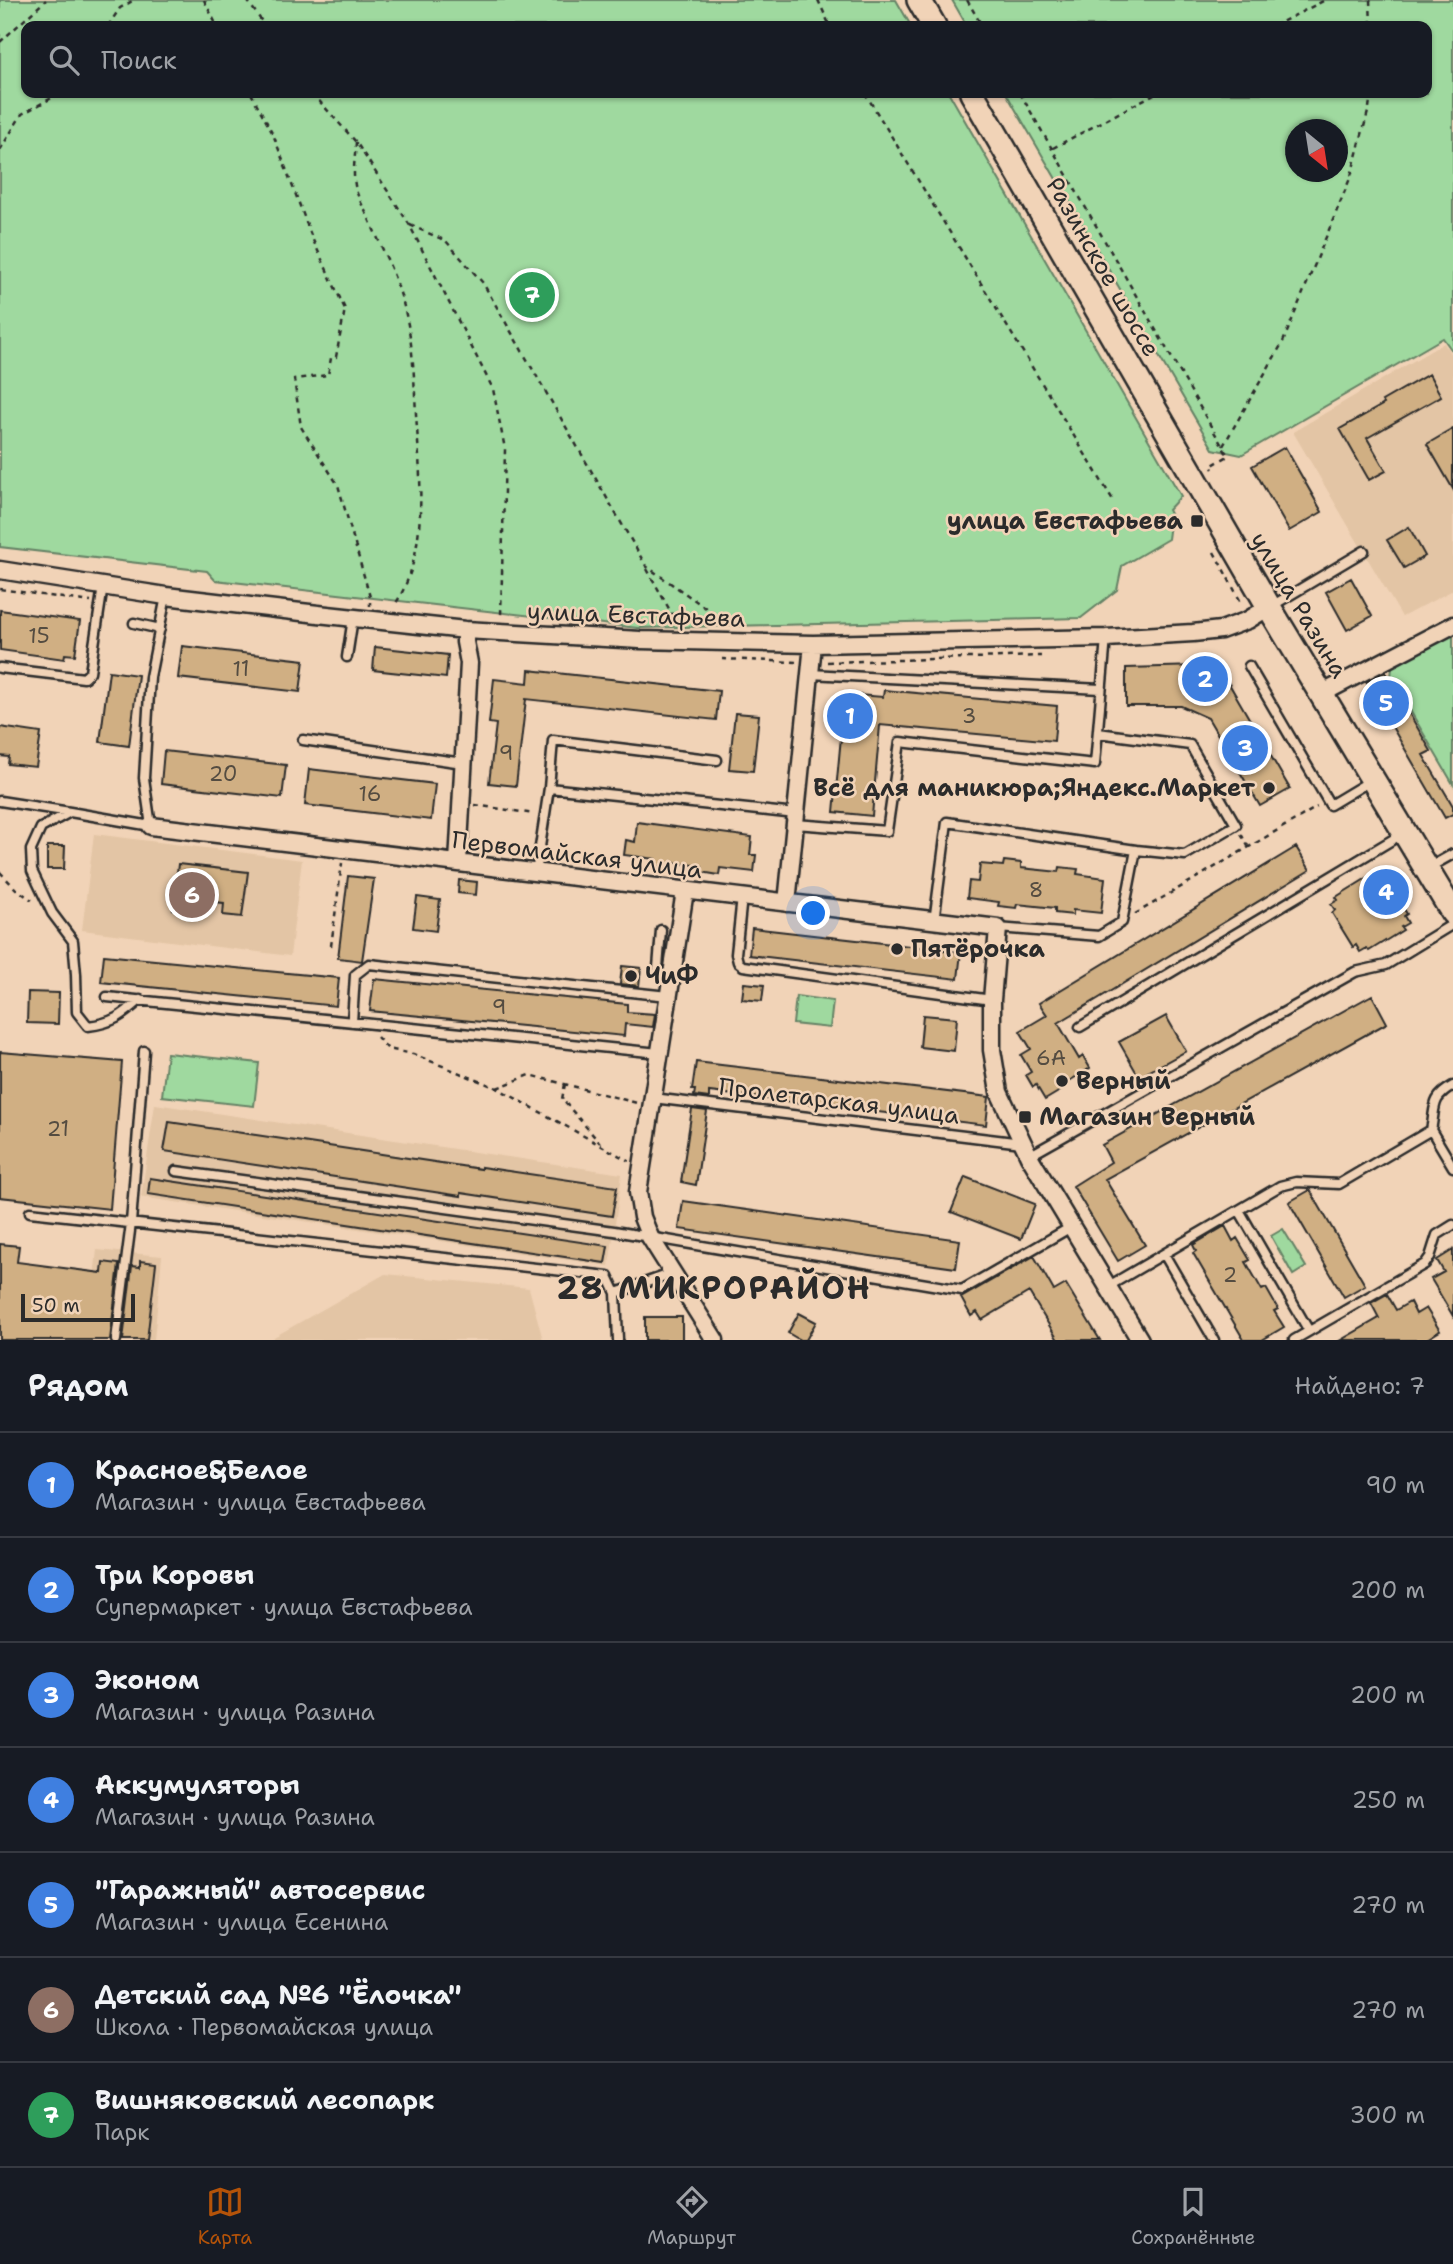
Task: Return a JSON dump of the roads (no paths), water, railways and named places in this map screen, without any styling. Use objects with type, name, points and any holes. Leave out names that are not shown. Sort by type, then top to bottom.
[{"type":"main road","points":[[919,0],[931,21]]},
{"type":"main road","name":"Разинское шоссе","points":[[975,98],[1188,467]]},
{"type":"main road","name":"улица Разина","points":[[1188,467],[1453,913]]},
{"type":"street","name":"улица Евстафьева","points":[[0,570],[166,596],[371,620],[465,630],[640,640],[813,644],[1106,638],[1221,630],[1248,620],[1269,607]]},
{"type":"street","points":[[1321,694],[1453,625]]},
{"type":"street","points":[[458,863],[469,663],[465,630]]},
{"type":"street","points":[[787,903],[813,644]]},
{"type":"street","name":"Первомайская улица","points":[[151,826],[998,928]]},
{"type":"street","points":[[685,891],[665,969],[668,996],[638,1192],[642,1217],[650,1237],[715,1340]]},
{"type":"street","points":[[998,928],[992,1000],[992,1050],[999,1092],[1025,1149],[1140,1340]]},
{"type":"lane","points":[[1269,607],[1364,551]]},
{"type":"lane","points":[[0,668],[84,678],[90,672],[103,586]]},
{"type":"lane","points":[[0,801],[151,826],[144,778],[150,677],[166,596]]},
{"type":"lane","points":[[348,657],[353,618]]},
{"type":"lane","points":[[134,624],[160,629]]},
{"type":"lane","points":[[549,788],[887,831],[900,742],[1095,764],[1106,638]]},
{"type":"lane","points":[[1249,666],[1330,805],[1373,780]]},
{"type":"lane","points":[[810,674],[1101,689]]},
{"type":"lane","points":[[934,922],[947,822],[1185,855],[1236,825],[1190,745],[1098,733]]},
{"type":"lane","points":[[303,740],[463,763]]},
{"type":"lane","points":[[536,873],[549,788],[553,740],[717,760]]},
{"type":"lane","points":[[70,812],[41,828],[31,850],[32,872],[52,913],[73,941],[77,1012],[88,1026],[107,1024],[122,1016],[140,1000]]},
{"type":"lane","points":[[1080,1027],[1404,832]]},
{"type":"lane","points":[[998,928],[1099,936],[1122,922],[1136,850]]},
{"type":"lane","points":[[1427,870],[1453,854]]},
{"type":"lane","points":[[742,897],[736,954],[738,962],[743,966],[992,1000]]},
{"type":"lane","points":[[1025,1149],[1355,972],[1386,965],[1453,924]]},
{"type":"lane","points":[[645,966],[665,969],[661,930]]},
{"type":"lane","points":[[352,1022],[355,975],[369,964],[668,996]]},
{"type":"lane","points":[[107,998],[659,1053]]},
{"type":"lane","points":[[116,1340],[131,1223],[144,1051]]},
{"type":"lane","points":[[1453,1086],[1436,1100],[1432,1130],[1453,1167]]},
{"type":"lane","name":"Пролетарская улица","points":[[651,1102],[1025,1149]]},
{"type":"lane","points":[[1107,1287],[1288,1183],[1339,1184],[1432,1130]]},
{"type":"lane","points":[[176,1171],[650,1237],[962,1290],[1071,1227]]},
{"type":"lane","points":[[1239,1210],[1309,1331]]},
{"type":"lane","points":[[30,1212],[608,1276],[616,1293],[618,1340]]},
{"type":"lane","points":[[1294,1340],[1425,1264],[1437,1235],[1453,1225]]},
{"type":"lane","points":[[1164,1254],[1214,1340]]},
{"type":"lane","points":[[616,1293],[673,1273]]},
{"type":"place","name":"Вишняковский лесопарк","points":[[532,295]]},
{"type":"place","name":"улица Евстафьева","points":[[1197,521]]},
{"type":"place","name":"Три Коровы","points":[[1205,679]]},
{"type":"place","name":"\"Гаражный\" автосервис","points":[[1386,703]]},
{"type":"place","name":"Красное&Белое","points":[[850,716]]},
{"type":"place","name":"Эконом","points":[[1245,748]]},
{"type":"place","name":"Всё для маникюра;Яндекс.Маркет","points":[[1269,788]]},
{"type":"place","name":"Аккумуляторы","points":[[1386,892]]},
{"type":"place","name":"Детский сад №6 \"Ёлочка\"","points":[[192,895]]},
{"type":"place","name":"Пятёрочка","points":[[897,949]]},
{"type":"place","name":"ЧиФ","points":[[631,976]]},
{"type":"place","name":"Верный","points":[[1062,1081]]},
{"type":"place","name":"Магазин Верный","points":[[1025,1117]]},
{"type":"district","name":"28 МИКРОРАЙОН","points":[[714,1288]]}]
